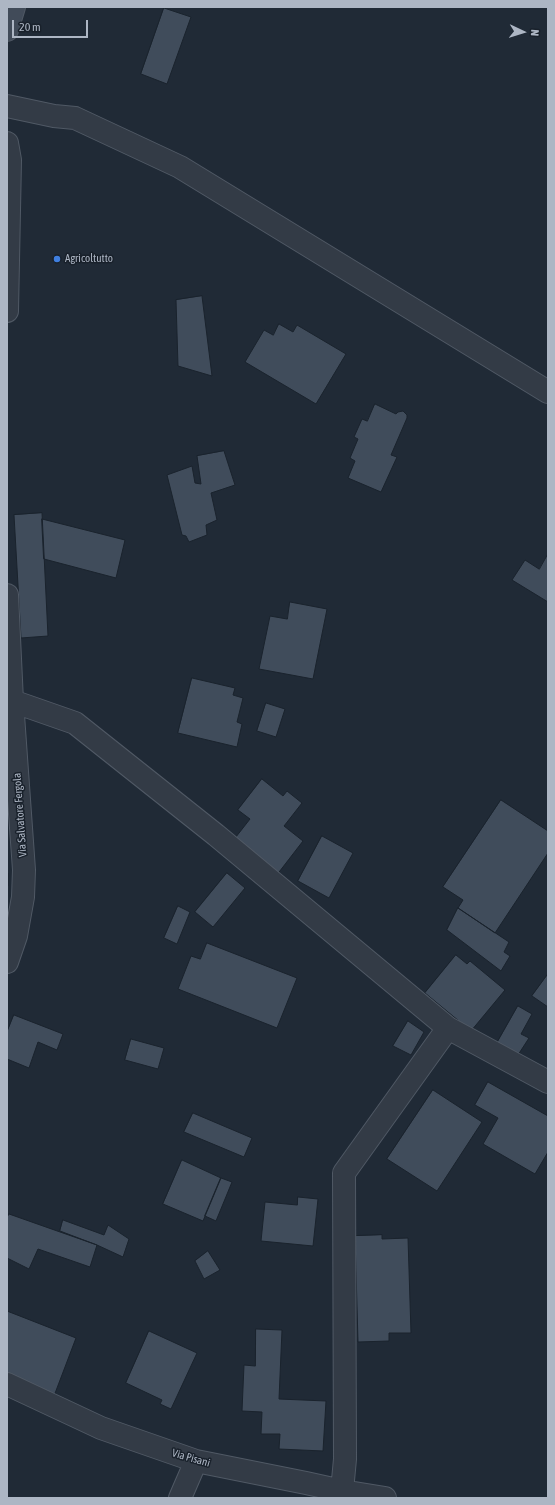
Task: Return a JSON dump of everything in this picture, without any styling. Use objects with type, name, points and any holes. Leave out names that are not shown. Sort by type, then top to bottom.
[{"type":"main road","points":[[7,30],[14,7]]},
{"type":"street","points":[[7,106],[54,116],[75,118],[180,167],[548,392]]},
{"type":"street","points":[[7,143],[10,160],[7,311]]},
{"type":"street","name":"Via Salvatore Fergola","points":[[7,595],[12,701],[24,870],[23,897],[16,936],[7,962]]},
{"type":"street","points":[[12,701],[75,723],[222,840],[448,1028],[548,1082]]},
{"type":"street","points":[[342,1491],[345,1459],[344,1173],[448,1028]]},
{"type":"street","name":"Via Pisani","points":[[7,1384],[101,1428],[196,1461],[306,1482],[342,1491],[385,1498]]},
{"type":"street","points":[[180,1498],[196,1461]]},
{"type":"building","points":[[164,8],[191,17],[167,84],[141,74]]},
{"type":"building","points":[[202,296],[212,376],[178,366],[176,300]]},
{"type":"building","points":[[279,324],[293,332],[297,325],[346,354],[316,404],[245,362],[264,330],[273,335]]},
{"type":"building","points":[[375,404],[396,414],[403,411],[407,415],[391,455],[397,457],[381,492],[348,478],[355,461],[350,458],[358,439],[354,437],[362,419],[367,421]]},
{"type":"building","points":[[224,451],[235,485],[211,493],[217,520],[206,525],[207,535],[189,542],[186,536],[182,535],[167,475],[192,466],[195,483],[201,484],[197,456]]},
{"type":"building","points":[[42,513],[48,636],[21,638],[14,515]]},
{"type":"building","points":[[42,519],[125,540],[116,578],[44,559]]},
{"type":"building","points":[[548,554],[548,602],[512,580],[525,560],[539,569]]},
{"type":"building","points":[[290,602],[327,609],[313,679],[259,669],[270,616],[287,619]]},
{"type":"building","points":[[192,678],[235,688],[233,695],[243,698],[237,722],[242,724],[237,747],[178,733]]},
{"type":"building","points":[[266,703],[285,709],[276,737],[257,731]]},
{"type":"building","points":[[262,779],[283,796],[287,791],[302,803],[284,826],[303,841],[276,876],[232,842],[250,819],[238,810]]},
{"type":"building","points":[[501,800],[548,831],[548,853],[495,933],[458,908],[463,900],[443,887]]},
{"type":"building","points":[[322,836],[353,853],[329,898],[298,881]]},
{"type":"building","points":[[8,873],[8,886],[7,886]]},
{"type":"building","points":[[227,873],[245,888],[213,927],[195,912]]},
{"type":"building","points":[[178,906],[190,912],[177,944],[164,938]]},
{"type":"building","points":[[458,908],[509,942],[504,952],[510,956],[501,971],[447,930]]},
{"type":"building","points":[[207,943],[297,978],[277,1028],[178,989],[191,956],[200,959]]},
{"type":"building","points":[[456,955],[467,964],[470,961],[505,990],[471,1031],[425,993]]},
{"type":"building","points":[[548,974],[548,1007],[532,996]]},
{"type":"building","points":[[518,1006],[532,1014],[521,1034],[529,1038],[518,1055],[497,1043]]},
{"type":"building","points":[[14,1015],[63,1034],[57,1050],[38,1042],[29,1068],[7,1059],[7,1032]]},
{"type":"building","points":[[408,1021],[424,1032],[411,1055],[393,1046]]},
{"type":"building","points":[[131,1039],[164,1048],[158,1069],[125,1060]]},
{"type":"building","points":[[488,1082],[548,1116],[548,1152],[535,1174],[483,1144],[498,1118],[475,1105]]},
{"type":"building","points":[[433,1090],[482,1122],[437,1191],[387,1159]]},
{"type":"building","points":[[193,1113],[252,1138],[244,1157],[184,1132]]},
{"type":"building","points":[[182,1160],[221,1178],[203,1221],[163,1204]]},
{"type":"building","points":[[221,1178],[232,1182],[216,1221],[205,1216]]},
{"type":"building","points":[[298,1197],[318,1199],[313,1246],[261,1241],[265,1202],[297,1205]]},
{"type":"building","points":[[9,1214],[97,1245],[90,1267],[38,1249],[29,1269],[7,1258],[7,1218]]},
{"type":"building","points":[[63,1220],[104,1235],[108,1225],[129,1239],[123,1257],[60,1231]]},
{"type":"building","points":[[382,1235],[382,1239],[408,1238],[411,1333],[389,1333],[389,1341],[358,1342],[355,1236]]},
{"type":"building","points":[[208,1251],[220,1270],[204,1279],[195,1261]]},
{"type":"building","points":[[7,1311],[76,1338],[54,1396],[7,1375]]},
{"type":"building","points":[[256,1329],[282,1330],[279,1399],[326,1401],[323,1451],[279,1449],[280,1434],[261,1434],[262,1412],[242,1411],[244,1365],[255,1366]]},
{"type":"building","points":[[149,1331],[197,1353],[171,1409],[160,1404],[162,1400],[126,1383]]},
{"type":"place","name":"Agricoltutto","points":[[57,259]]}]
